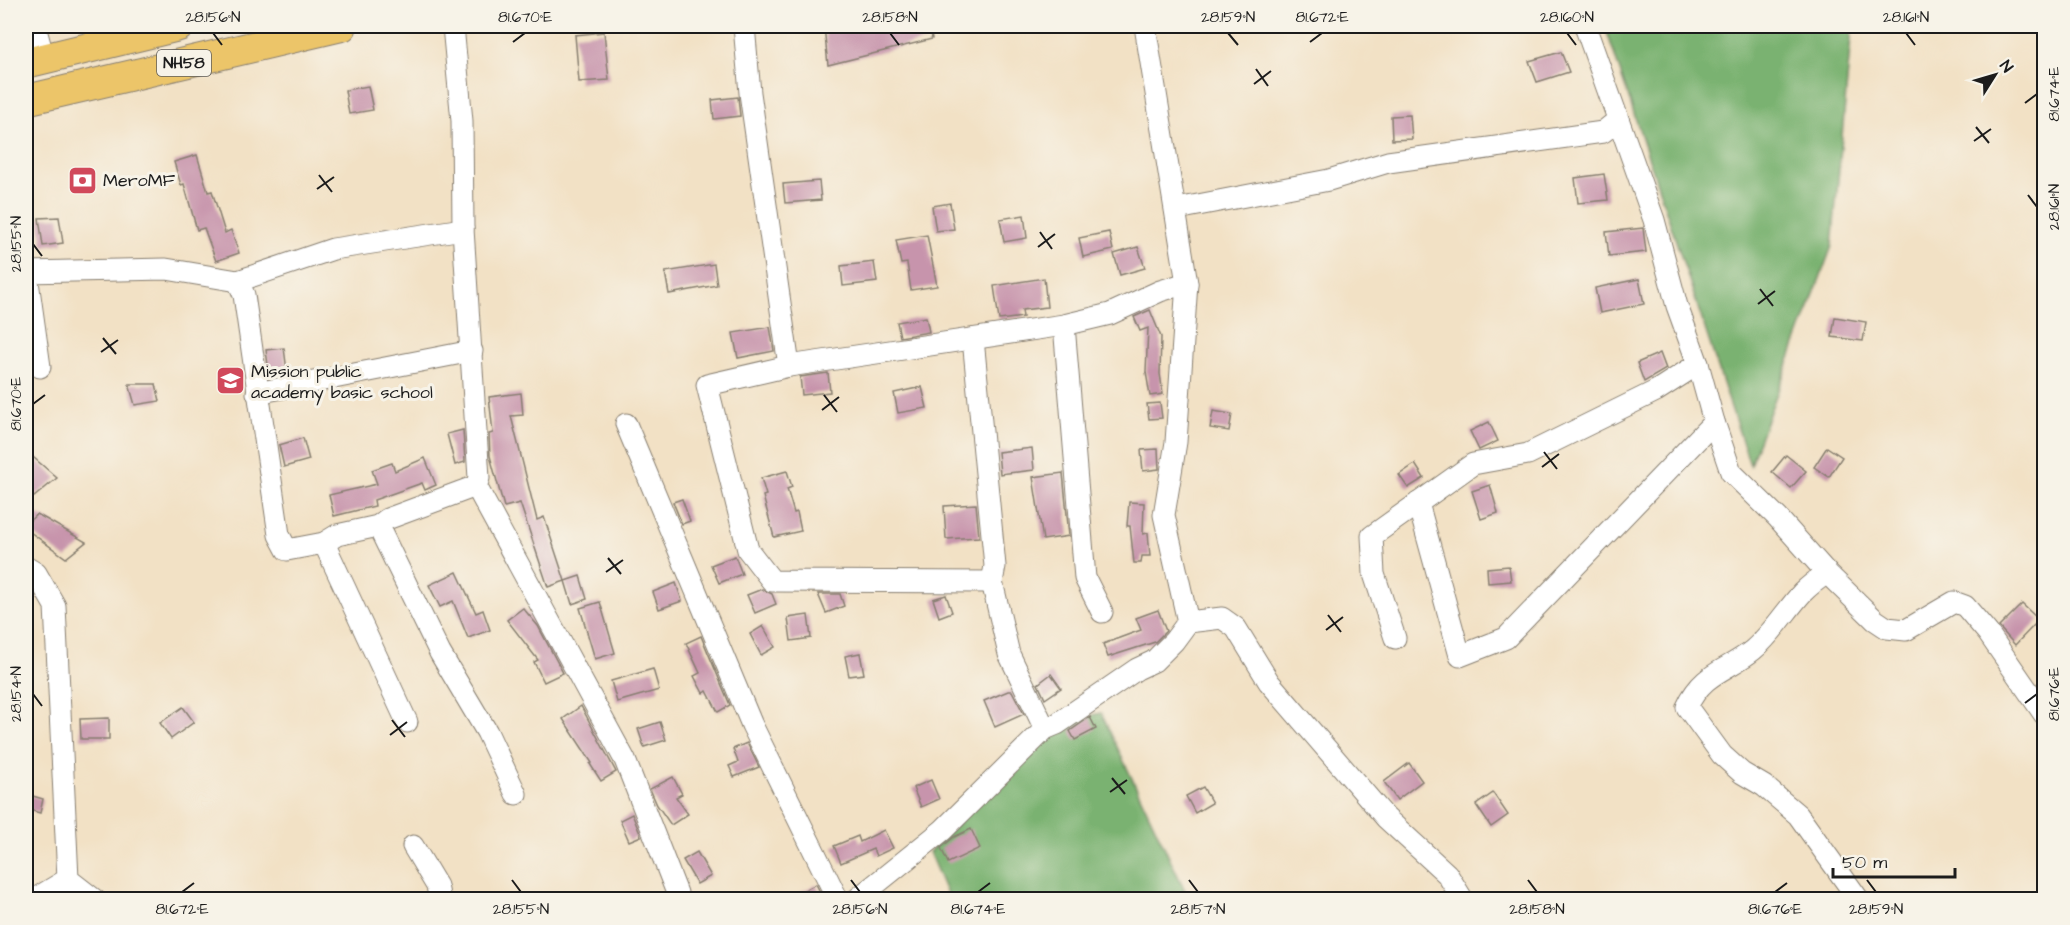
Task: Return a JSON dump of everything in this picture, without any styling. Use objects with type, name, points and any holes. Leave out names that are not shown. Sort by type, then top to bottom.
[{"type":"highway","name":"NH58","points":[[35,61],[170,26]]},
{"type":"highway","name":"NH58","points":[[26,100],[342,26]]},
{"type":"street","points":[[35,26],[35,61]]},
{"type":"street","points":[[453,26],[462,122],[463,229],[479,478],[476,486],[625,760],[677,893],[677,900]]},
{"type":"street","points":[[744,26],[750,93],[789,366]]},
{"type":"street","points":[[1145,26],[1177,209],[1187,283],[1176,442],[1164,515],[1188,622]]},
{"type":"street","points":[[1585,26],[1654,220],[1677,306],[1698,364],[1731,472],[1778,518],[1827,573],[1875,620],[1887,628],[1906,630],[1954,602],[1965,606],[1988,633],[2044,714]]},
{"type":"street","points":[[1177,209],[1329,180],[1388,162],[1603,132],[1618,120]]},
{"type":"street","points":[[40,367],[26,269],[166,269],[238,281],[333,249],[463,229]]},
{"type":"street","points":[[238,281],[244,296],[279,535],[287,550],[324,543],[337,535],[378,526],[387,519],[476,486]]},
{"type":"street","points":[[992,582],[772,581],[748,550],[707,385],[789,366],[1064,325],[1110,314],[1160,291],[1187,283]]},
{"type":"street","points":[[1064,325],[1085,578],[1102,612]]},
{"type":"street","points":[[974,339],[995,566],[992,582],[1010,654],[1045,729]]},
{"type":"street","points":[[257,393],[472,351]]},
{"type":"street","points":[[1395,638],[1374,574],[1372,537],[1473,464],[1528,454],[1656,391],[1698,364]]},
{"type":"street","points":[[1418,503],[1460,656],[1506,638],[1714,422]]},
{"type":"street","points":[[626,424],[752,725],[838,900]]},
{"type":"street","points":[[378,526],[440,653],[487,732],[516,794]]},
{"type":"street","points":[[324,543],[407,722]]},
{"type":"street","points":[[26,567],[36,573],[55,606],[68,879],[95,900]]},
{"type":"street","points":[[1827,573],[1802,592],[1772,631],[1752,651],[1725,666],[1694,691],[1688,707],[1722,755],[1798,815],[1859,900]]},
{"type":"street","points":[[856,900],[943,830],[1045,729],[1058,724],[1137,669],[1154,661],[1174,641],[1188,622],[1222,618],[1236,628],[1269,682],[1386,818],[1447,874],[1463,900]]},
{"type":"street","points":[[413,846],[437,886],[440,900]]},
{"type":"street","points":[[33,900],[68,879]]},
{"type":"green space","points":[[1605,26],[1852,26],[1832,246],[1750,465]]},
{"type":"green space","points":[[1101,713],[1189,899],[949,899],[929,852],[1057,724]]},
{"type":"building","points":[[824,26],[930,26],[932,39],[828,65]]},
{"type":"building","points":[[604,32],[609,80],[579,82],[575,35]]},
{"type":"building","points":[[1561,52],[1569,72],[1537,82],[1529,61]]},
{"type":"building","points":[[368,86],[373,110],[349,114],[345,90]]},
{"type":"building","points":[[738,97],[740,116],[714,119],[712,100]]},
{"type":"building","points":[[1410,115],[1412,139],[1392,140],[1391,116]]},
{"type":"building","points":[[197,155],[208,192],[212,191],[225,233],[231,230],[239,253],[216,261],[204,228],[197,230],[184,184],[181,185],[174,162]]},
{"type":"building","points":[[1604,174],[1608,200],[1578,203],[1575,178]]},
{"type":"building","points":[[819,181],[821,200],[785,203],[783,184]]},
{"type":"building","points":[[950,203],[954,229],[936,231],[932,206]]},
{"type":"building","points":[[1024,215],[1027,238],[1004,242],[1000,219]]},
{"type":"building","points":[[59,217],[63,243],[43,246],[39,218]]},
{"type":"building","points":[[1643,228],[1646,252],[1609,256],[1606,232]]},
{"type":"building","points":[[1109,232],[1113,250],[1083,257],[1079,238]]},
{"type":"building","points":[[927,235],[937,286],[911,290],[907,263],[901,264],[896,240]]},
{"type":"building","points":[[1138,247],[1145,268],[1120,275],[1114,254]]},
{"type":"building","points":[[874,262],[877,282],[843,286],[841,266]]},
{"type":"building","points":[[714,264],[717,285],[669,294],[665,272]]},
{"type":"building","points":[[1044,278],[1047,307],[1022,310],[1023,317],[999,320],[994,286]]},
{"type":"building","points":[[1639,279],[1644,304],[1600,313],[1595,288]]},
{"type":"building","points":[[1150,310],[1161,337],[1160,374],[1163,394],[1150,396],[1146,372],[1148,328],[1140,331],[1134,317]]},
{"type":"building","points":[[926,317],[929,332],[900,337],[897,322]]},
{"type":"building","points":[[1835,317],[1866,322],[1863,341],[1832,337]]},
{"type":"building","points":[[770,327],[774,351],[738,358],[733,333]]},
{"type":"building","points":[[284,348],[287,371],[269,373],[266,350]]},
{"type":"building","points":[[1660,353],[1666,369],[1644,382],[1637,363]]},
{"type":"building","points":[[828,373],[830,392],[802,395],[800,377]]},
{"type":"building","points":[[129,384],[156,384],[160,401],[135,405]]},
{"type":"building","points":[[922,387],[927,408],[898,413],[894,393]]},
{"type":"building","points":[[521,393],[523,415],[511,416],[537,520],[544,517],[565,581],[548,587],[520,503],[504,507],[490,456],[489,434],[493,433],[489,397]]},
{"type":"building","points":[[1160,403],[1162,418],[1149,419],[1147,404]]},
{"type":"building","points":[[1213,411],[1232,414],[1229,431],[1210,428]]},
{"type":"building","points":[[1489,422],[1498,441],[1479,450],[1470,431]]},
{"type":"building","points":[[463,430],[465,462],[455,465],[447,434]]},
{"type":"building","points":[[303,438],[309,460],[284,467],[279,445]]},
{"type":"building","points":[[1827,447],[1842,457],[1829,477],[1814,467]]},
{"type":"building","points":[[1032,448],[1034,470],[1000,474],[998,452]]},
{"type":"building","points":[[1158,449],[1159,469],[1143,471],[1141,450]]},
{"type":"building","points":[[26,451],[57,478],[34,497],[26,490]]},
{"type":"building","points":[[1786,455],[1806,471],[1791,488],[1772,472]]},
{"type":"building","points":[[425,458],[436,485],[425,490],[422,483],[374,500],[375,506],[334,516],[329,495],[377,484],[372,470],[392,463],[395,471]]},
{"type":"building","points":[[1415,464],[1424,478],[1408,488],[1399,475]]},
{"type":"building","points":[[787,471],[792,487],[787,489],[794,513],[797,512],[801,531],[774,537],[763,496],[766,495],[761,478]]},
{"type":"building","points":[[1063,473],[1069,536],[1043,540],[1033,477]]},
{"type":"building","points":[[1490,485],[1498,513],[1481,519],[1472,491]]},
{"type":"building","points":[[682,499],[690,521],[682,524],[673,502]]},
{"type":"building","points":[[1129,502],[1144,503],[1143,534],[1148,533],[1150,556],[1142,556],[1141,563],[1134,563],[1130,526],[1127,526]]},
{"type":"building","points":[[976,504],[979,537],[946,539],[944,506]]},
{"type":"building","points":[[37,514],[86,542],[66,558],[26,529],[26,524]]},
{"type":"building","points":[[735,556],[742,574],[719,583],[711,565]]},
{"type":"building","points":[[1509,566],[1511,581],[1488,583],[1487,568]]},
{"type":"building","points":[[457,572],[476,613],[483,610],[490,630],[468,638],[453,601],[440,607],[429,585]]},
{"type":"building","points":[[580,576],[587,599],[572,604],[565,581]]},
{"type":"building","points":[[676,583],[682,601],[659,609],[653,592]]},
{"type":"building","points":[[762,589],[772,594],[776,604],[755,613],[747,595]]},
{"type":"building","points":[[818,594],[840,594],[844,606],[826,613]]},
{"type":"building","points":[[946,595],[952,612],[939,617],[933,599]]},
{"type":"building","points":[[600,602],[615,653],[595,659],[580,608]]},
{"type":"building","points":[[2022,604],[2039,620],[2015,645],[1999,627]]},
{"type":"building","points":[[523,608],[538,626],[563,673],[544,682],[534,662],[538,660],[507,620]]},
{"type":"building","points":[[1158,610],[1166,631],[1155,642],[1108,657],[1103,644],[1141,630],[1136,618]]},
{"type":"building","points":[[808,615],[811,638],[791,641],[788,618]]},
{"type":"building","points":[[763,626],[775,647],[761,655],[750,634]]},
{"type":"building","points":[[701,636],[730,705],[718,712],[707,691],[703,693],[694,676],[700,673],[686,643]]},
{"type":"building","points":[[860,653],[864,674],[849,676],[845,656]]},
{"type":"building","points":[[653,669],[659,690],[617,702],[611,681]]},
{"type":"building","points":[[1051,674],[1061,688],[1045,699],[1038,684]]},
{"type":"building","points":[[1012,691],[1024,714],[995,727],[984,701]]},
{"type":"building","points":[[581,706],[616,772],[601,781],[563,719]]},
{"type":"building","points":[[183,707],[194,722],[171,739],[160,723]]},
{"type":"building","points":[[1090,717],[1096,729],[1075,740],[1070,731]]},
{"type":"building","points":[[109,718],[109,739],[81,739],[80,719]]},
{"type":"building","points":[[660,722],[666,740],[644,747],[638,729]]},
{"type":"building","points":[[747,743],[759,767],[734,777],[729,766],[738,762],[733,749]]},
{"type":"building","points":[[1409,763],[1422,781],[1397,800],[1384,782]]},
{"type":"building","points":[[673,777],[682,794],[676,797],[688,814],[671,825],[657,805],[650,789]]},
{"type":"building","points":[[931,780],[939,799],[921,807],[913,788]]},
{"type":"building","points":[[1203,787],[1212,803],[1195,813],[1186,796]]},
{"type":"building","points":[[1493,793],[1508,815],[1491,827],[1476,805]]},
{"type":"building","points":[[26,794],[43,799],[40,813],[26,809]]},
{"type":"building","points":[[632,814],[641,836],[629,841],[620,820]]},
{"type":"building","points":[[971,829],[980,848],[948,863],[941,848],[954,837]]},
{"type":"building","points":[[884,830],[893,848],[876,856],[873,849],[841,863],[834,846],[858,836],[860,842]]},
{"type":"building","points":[[697,852],[711,876],[697,884],[683,860]]},
{"type":"building","points":[[816,884],[824,900],[786,900]]},
{"type":"place","name":"MeroMF","points":[[82,180]]},
{"type":"place","name":"Mission public academy basic school","points":[[230,381]]}]
